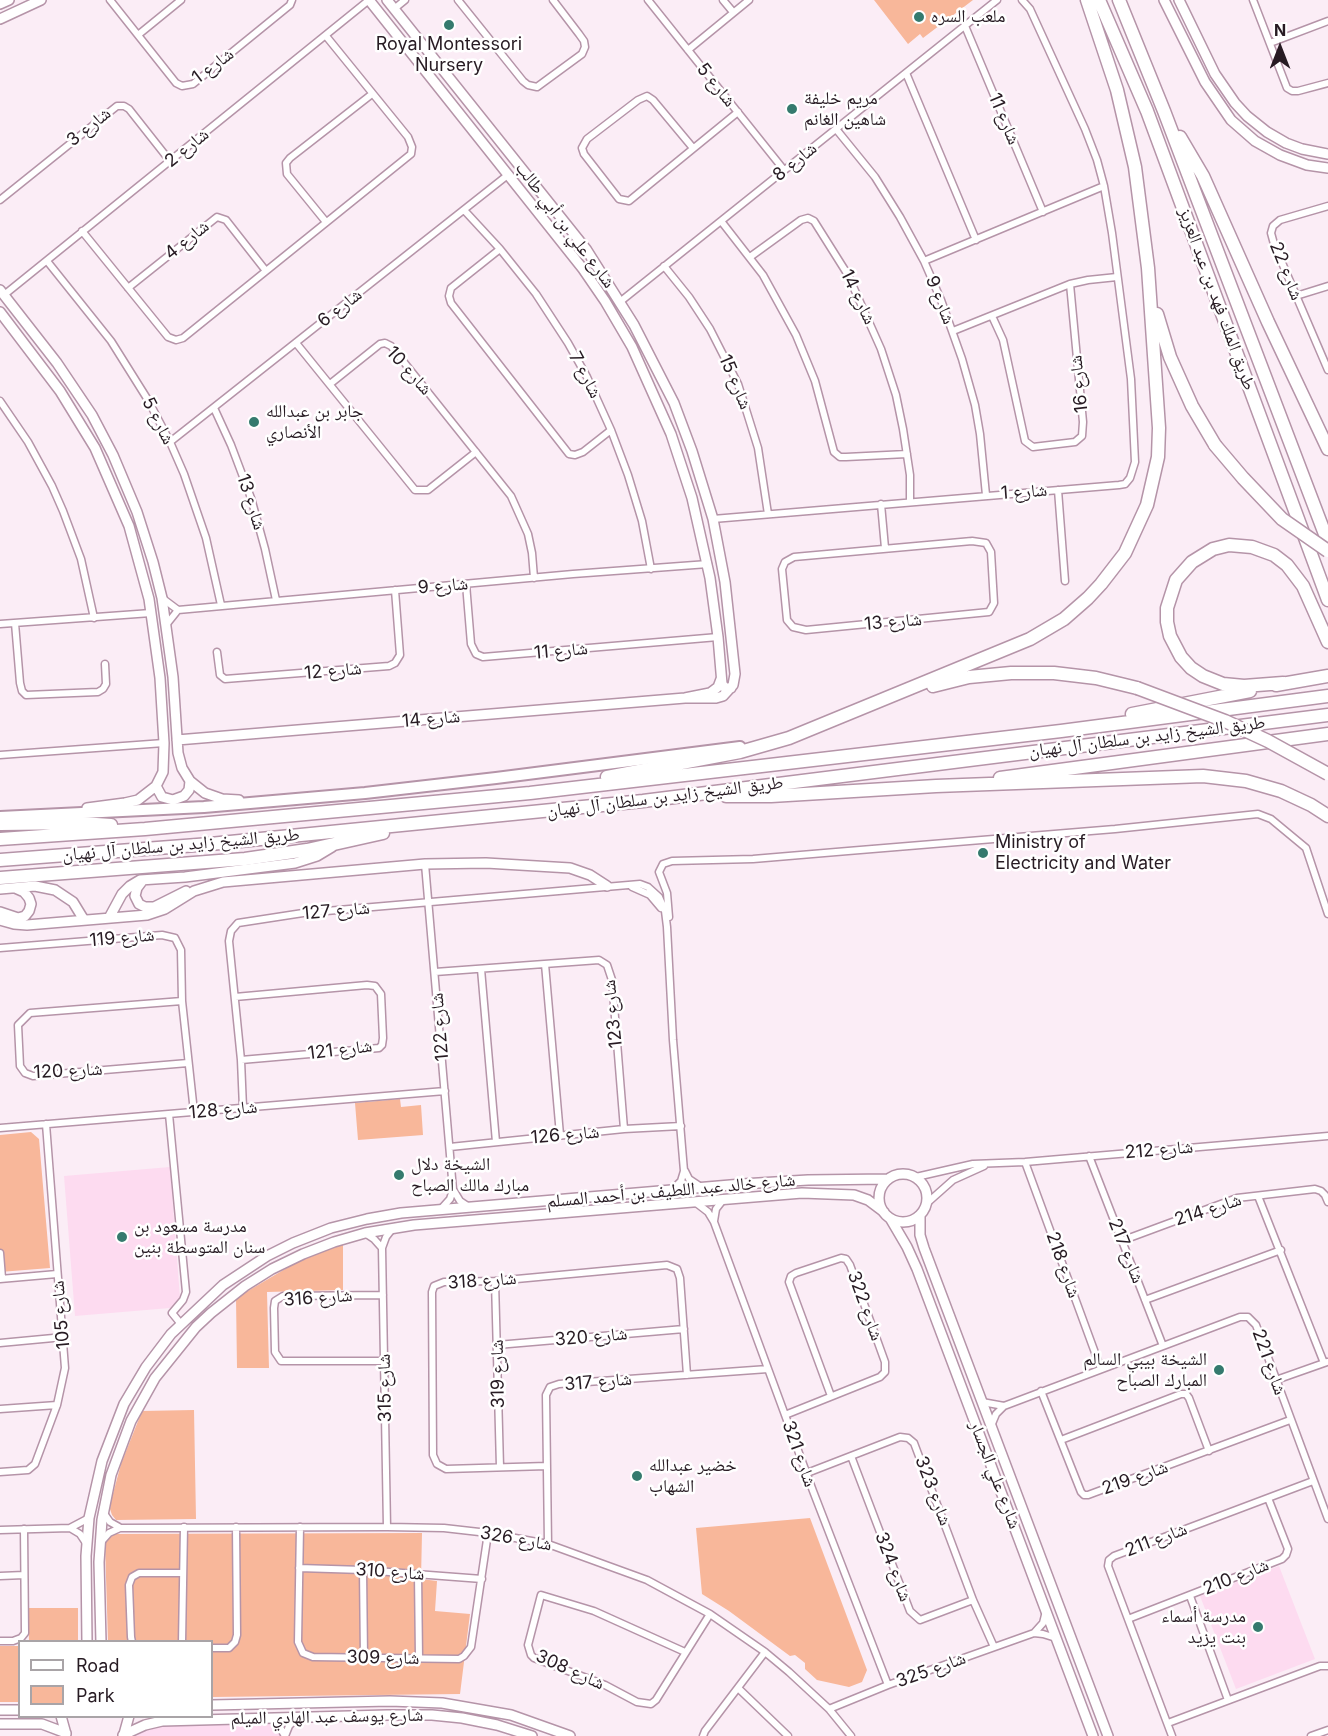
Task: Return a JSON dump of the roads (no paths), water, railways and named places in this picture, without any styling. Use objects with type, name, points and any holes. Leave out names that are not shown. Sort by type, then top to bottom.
[{"type":"highway","points":[[1087,0],[1117,90],[1135,167],[1148,268],[1156,311],[1170,357],[1192,406],[1215,445],[1282,519],[1328,551]]},
{"type":"highway","name":"طريق الملك فهد بن عبد العزيز","points":[[1099,0],[1147,111],[1328,600]]},
{"type":"highway","name":"طريق الملك فهد بن عبد العزيز","points":[[1119,0],[1164,111],[1328,542]]},
{"type":"highway","points":[[1164,111],[1203,176],[1328,449]]},
{"type":"highway","points":[[530,793],[586,780],[714,758],[765,746],[814,729],[1030,639],[1049,629],[1088,598],[1125,553],[1147,505],[1158,457],[1159,428],[1148,268]]},
{"type":"highway","points":[[1326,677],[1244,686],[1223,684],[1203,676],[1181,657],[1170,636],[1167,608],[1176,580],[1192,562],[1213,549],[1229,545],[1252,547],[1274,555],[1292,571],[1303,586],[1328,642]]},
{"type":"highway","points":[[888,699],[969,677],[1011,673],[1054,673],[1085,677],[1137,688],[1225,721],[1268,741],[1328,774]]},
{"type":"highway","points":[[1061,731],[1092,722],[1283,683]]},
{"type":"highway","name":"طريق الشيخ زايد بن سلطان آل نهيان","points":[[0,839],[146,829],[530,793],[1061,731],[1328,696]]},
{"type":"highway","name":"طريق الشيخ زايد بن سلطان آل نهيان","points":[[0,860],[210,844],[643,801],[1328,715]]},
{"type":"highway","points":[[936,786],[1328,734]]},
{"type":"highway","points":[[698,794],[747,797],[936,786],[1203,776],[1246,781],[1281,791],[1328,816]]},
{"type":"highway","points":[[0,824],[81,823],[146,829]]},
{"type":"highway","points":[[0,878],[212,863],[278,855],[420,823]]},
{"type":"main road","points":[[0,817],[122,812],[428,786],[742,746],[765,746]]},
{"type":"street","points":[[0,4],[9,0]]},
{"type":"street","points":[[0,19],[41,0]]},
{"type":"street","name":"شارع 1","points":[[110,0],[176,83],[182,86],[190,85],[290,5],[292,0]]},
{"type":"street","points":[[138,35],[181,0]]},
{"type":"street","name":"شارع علي بن أبي طالب","points":[[369,0],[595,285],[647,376],[693,498],[708,564],[718,632],[721,679]]},
{"type":"street","name":"شارع 2","points":[[2,293],[47,261],[369,0]]},
{"type":"street","name":"شارع علي بن أبي طالب","points":[[387,0],[581,242],[621,301],[660,372],[693,451],[713,519],[731,626],[735,674],[731,688]]},
{"type":"street","points":[[394,9],[405,0]]},
{"type":"street","points":[[458,0],[523,81],[537,87],[582,54],[585,47],[584,40],[553,0]]},
{"type":"street","name":"شارع 5","points":[[648,0],[784,170]]},
{"type":"street","points":[[723,0],[733,12]]},
{"type":"street","points":[[688,50],[749,0]]},
{"type":"street","name":"شارع 8","points":[[621,301],[997,0]]},
{"type":"street","points":[[924,261],[1104,186],[1085,129],[1030,9],[1022,0]]},
{"type":"street","points":[[1164,0],[1205,82],[1231,120],[1255,141],[1280,155],[1307,165],[1328,168]]},
{"type":"street","points":[[1170,0],[1196,51],[1201,53],[1203,50]]},
{"type":"street","points":[[1179,0],[1215,74],[1228,95],[1254,123],[1286,143],[1328,154]]},
{"type":"street","points":[[1253,0],[1289,90],[1301,91],[1328,83]]},
{"type":"street","points":[[1270,43],[1328,21]]},
{"type":"street","name":"شارع 11","points":[[965,26],[1043,212]]},
{"type":"street","points":[[82,231],[168,337],[178,340],[266,271],[411,152],[412,147],[408,137],[326,36]]},
{"type":"street","points":[[433,79],[443,80],[446,73]]},
{"type":"street","points":[[906,73],[976,240]]},
{"type":"street","points":[[445,94],[450,87],[456,86]]},
{"type":"street","points":[[326,222],[287,174],[286,163],[372,94]]},
{"type":"street","points":[[693,148],[653,100],[645,96],[587,139],[582,148],[584,154],[619,199],[624,201],[633,198],[738,112]]},
{"type":"street","name":"شارع 3","points":[[0,200],[117,106],[129,109],[171,161]]},
{"type":"street","name":"شارع 9","points":[[836,129],[882,189],[924,261],[953,331],[977,413],[986,495]]},
{"type":"street","name":"شارع 6","points":[[170,442],[509,174]]},
{"type":"street","name":"شارع 1","points":[[713,519],[1125,484],[1133,471],[1131,379],[1104,186]]},
{"type":"street","name":"شارع 22","points":[[1328,206],[1284,219],[1273,226],[1272,238],[1328,370]]},
{"type":"street","name":"شارع 7","points":[[464,210],[500,249],[536,294],[587,377],[611,430],[638,509],[651,569]]},
{"type":"street","name":"شارع 4","points":[[128,288],[219,217],[226,220],[266,271]]},
{"type":"street","name":"شارع 14","points":[[750,256],[801,220],[813,219],[848,275],[878,341],[896,396],[910,475],[910,502]]},
{"type":"street","points":[[721,220],[750,256],[780,304],[805,355],[815,381],[834,452],[840,457],[907,454]]},
{"type":"street","points":[[500,249],[451,288],[449,296],[451,303],[569,454],[583,452],[611,430]]},
{"type":"street","name":"شارع 5","points":[[47,261],[111,341],[148,400],[170,442],[184,474],[206,538],[221,605]]},
{"type":"street","name":"شارع 15","points":[[664,266],[689,297],[710,329],[738,384],[758,448],[768,514]]},
{"type":"street","points":[[953,331],[1070,284],[1117,277]]},
{"type":"street","name":"شارع 16","points":[[992,316],[1003,340],[1025,441],[1033,447],[1076,442],[1083,433],[1083,422],[1070,284]]},
{"type":"street","points":[[1296,296],[1328,286]]},
{"type":"street","points":[[2,293],[71,383],[113,454],[140,520],[162,598],[173,677],[180,764],[190,782],[216,798],[262,801]]},
{"type":"street","points":[[0,312],[60,391],[92,444],[122,507],[145,582],[160,678],[165,767],[156,786],[143,797],[132,802],[45,814]]},
{"type":"street","points":[[296,343],[415,490],[428,490],[476,452]]},
{"type":"street","name":"شارع 10","points":[[330,384],[380,344],[387,343],[506,487],[522,516],[531,544],[534,578]]},
{"type":"street","points":[[647,376],[655,379],[660,372]]},
{"type":"street","points":[[0,401],[28,442],[63,511],[81,559],[94,618]]},
{"type":"street","name":"شارع 13","points":[[214,408],[251,498],[266,549],[276,600]]},
{"type":"street","points":[[667,424],[672,418],[681,419]]},
{"type":"street","points":[[92,444],[100,444],[105,439]]},
{"type":"street","points":[[100,460],[113,454]]},
{"type":"street","points":[[1058,490],[1065,581]]},
{"type":"street","points":[[881,504],[885,548]]},
{"type":"street","name":"شارع 13","points":[[972,541],[986,543],[991,552],[994,601],[992,608],[983,614],[806,630],[797,629],[788,624],[785,614],[782,572],[788,560],[800,555],[885,548],[972,541]]},
{"type":"street","name":"شارع 9","points":[[178,610],[708,564]]},
{"type":"street","name":"شارع 11","points":[[466,584],[471,644],[476,654],[483,657],[718,632]]},
{"type":"street","name":"شارع 12","points":[[218,652],[220,675],[225,680],[389,666],[395,663],[400,655],[395,590]]},
{"type":"street","points":[[162,598],[178,610],[166,625]]},
{"type":"street","points":[[0,624],[151,613]]},
{"type":"street","points":[[15,622],[20,683],[26,695],[98,692],[105,684],[105,664]]},
{"type":"street","points":[[718,632],[725,633],[731,626]]},
{"type":"street","points":[[721,679],[724,688],[731,688]]},
{"type":"street","name":"شارع 14","points":[[177,740],[685,698],[712,692],[718,687],[721,679]]},
{"type":"street","name":"شارع 14","points":[[685,698],[718,698],[725,695],[731,688]]},
{"type":"street","points":[[0,755],[164,743]]},
{"type":"street","points":[[156,786],[159,794],[165,799],[177,800],[187,793],[190,782]]},
{"type":"street","points":[[667,927],[668,898],[659,870],[663,864],[672,861],[753,859],[830,853],[1258,814],[1271,819],[1306,848],[1328,914]]},
{"type":"street","points":[[109,918],[125,889],[135,882],[295,862],[317,856],[335,844]]},
{"type":"street","points":[[145,879],[137,888],[135,896],[139,904],[148,908],[181,893],[244,879],[426,864],[486,862],[570,868],[590,875],[607,886]]},
{"type":"street","name":"شارع 122","points":[[426,864],[453,1190]]},
{"type":"street","name":"شارع 127","points":[[243,1108],[241,1060],[229,936],[238,923],[303,913],[622,885],[639,888],[650,895],[659,905],[667,927],[673,1040],[684,1171]]},
{"type":"street","points":[[0,889],[35,886],[56,890],[73,902],[84,920]]},
{"type":"street","points":[[0,920],[27,925],[147,915],[160,912],[203,887]]},
{"type":"street","points":[[0,912],[18,918],[25,916],[29,911],[31,904],[29,898],[24,892],[15,888]]},
{"type":"street","name":"شارع 119","points":[[0,948],[171,936],[178,942],[181,950],[182,1001],[194,1112]]},
{"type":"street","name":"شارع 123","points":[[435,972],[599,960],[607,965],[612,980],[624,1129]]},
{"type":"street","points":[[545,964],[560,1135]]},
{"type":"street","points":[[481,969],[496,1142]]},
{"type":"street","name":"شارع 121","points":[[235,997],[367,985],[375,986],[381,994],[383,1040],[382,1045],[377,1049],[241,1060]]},
{"type":"street","name":"شارع 120","points":[[182,1001],[30,1013],[18,1025],[20,1066],[25,1073],[33,1076],[188,1063]]},
{"type":"street","name":"شارع 128","points":[[0,1128],[445,1091]]},
{"type":"street","points":[[169,1114],[186,1292],[172,1313],[181,1324]]},
{"type":"street","name":"شارع 105","points":[[0,1472],[28,1470],[35,1464],[57,1405],[65,1368],[46,1124]]},
{"type":"street","name":"شارع 126","points":[[450,1147],[624,1129],[681,1126]]},
{"type":"street","name":"شارع 212","points":[[916,1177],[964,1164],[1025,1162],[1328,1136]]},
{"type":"street","name":"شارع 217","points":[[1089,1156],[1162,1346]]},
{"type":"street","name":"شارع 218","points":[[1025,1162],[1101,1369]]},
{"type":"street","name":"شارع 212","points":[[926,1204],[959,1176],[991,1164]]},
{"type":"street","points":[[684,1171],[701,1187]]},
{"type":"street","points":[[672,1190],[681,1181],[684,1171]]},
{"type":"street","points":[[902,1173],[916,1177],[926,1189],[926,1204],[920,1215],[915,1219],[902,1222],[887,1215],[880,1205],[880,1191],[888,1179],[902,1173]]},
{"type":"street","points":[[830,1193],[833,1188],[831,1179]]},
{"type":"street","name":"شارع خالد عبد اللطيف بن أحمد المسلم","points":[[87,1640],[86,1543],[89,1518],[102,1461],[124,1404],[150,1361],[181,1324],[200,1304],[254,1263],[293,1243],[331,1228],[401,1213],[701,1187],[831,1179],[888,1179]]},
{"type":"street","points":[[453,1190],[460,1201],[471,1207]]},
{"type":"street","points":[[441,1210],[450,1199],[453,1190]]},
{"type":"street","name":"شارع 214","points":[[1121,1241],[1237,1198],[1315,1190],[1321,1191],[1328,1202]]},
{"type":"street","name":"شارع خالد عبد اللطيف بن أحمد المسلم","points":[[101,1640],[100,1543],[103,1512],[111,1475],[124,1439],[141,1402],[161,1370],[182,1343],[211,1313],[258,1277],[303,1254],[365,1233],[393,1228],[592,1210],[830,1193],[854,1195],[868,1200],[887,1215]]},
{"type":"street","points":[[605,1196],[603,1203],[605,1209]]},
{"type":"street","points":[[1258,1196],[1326,1362],[1276,1380]]},
{"type":"street","points":[[591,1197],[594,1204],[592,1210]]},
{"type":"street","points":[[714,1222],[716,1209],[723,1200]]},
{"type":"street","name":"شارع 321","points":[[694,1202],[708,1212],[714,1222],[888,1685]]},
{"type":"street","name":"شارع علي الجسار","points":[[887,1215],[912,1256],[1093,1736]]},
{"type":"street","name":"شارع علي الجسار","points":[[920,1215],[921,1242],[1108,1736]]},
{"type":"street","points":[[365,1233],[382,1248],[393,1228]]},
{"type":"street","points":[[258,1277],[271,1264],[293,1251],[295,1248],[293,1243]]},
{"type":"street","name":"شارع 315","points":[[382,1248],[387,1527]]},
{"type":"street","points":[[1145,1300],[1281,1250]]},
{"type":"street","points":[[0,1253],[1,1278],[57,1274]]},
{"type":"street","name":"شارع 322","points":[[785,1415],[880,1377],[886,1369],[850,1265],[841,1258],[796,1273],[791,1276],[789,1282],[831,1396]]},
{"type":"street","name":"شارع 318","points":[[547,1466],[446,1469],[437,1464],[433,1455],[432,1292],[434,1286],[444,1282],[495,1281],[667,1265],[677,1269],[680,1278],[687,1375]]},
{"type":"street","name":"شارع 319","points":[[495,1281],[500,1467]]},
{"type":"street","name":"شارع 316","points":[[383,1295],[283,1296],[275,1301],[274,1308],[275,1352],[281,1361],[384,1361]]},
{"type":"street","points":[[931,1307],[938,1302],[944,1302]]},
{"type":"street","points":[[161,1370],[157,1365],[157,1360],[200,1304]]},
{"type":"street","name":"شارع 221","points":[[1004,1406],[1240,1317],[1248,1317],[1256,1325],[1328,1519]]},
{"type":"street","name":"شارع 320","points":[[497,1345],[684,1329]]},
{"type":"street","points":[[0,1343],[64,1337]]},
{"type":"street","name":"شارع 317","points":[[548,1544],[546,1395],[550,1387],[559,1384],[768,1369]]},
{"type":"street","name":"شارع 219","points":[[1041,1391],[1081,1492],[1088,1496],[1290,1420]]},
{"type":"street","points":[[1061,1440],[1186,1394],[1190,1398],[1209,1451]]},
{"type":"street","points":[[982,1402],[1004,1406]]},
{"type":"street","points":[[0,1409],[57,1405]]},
{"type":"street","points":[[991,1426],[996,1414],[1004,1406]]},
{"type":"street","name":"شارع 323","points":[[807,1473],[900,1437],[908,1438],[914,1443],[973,1600],[994,1647]]},
{"type":"street","name":"شارع 324","points":[[851,1456],[910,1611],[920,1620],[973,1600]]},
{"type":"street","name":"شارع 211","points":[[1172,1736],[1108,1566],[1109,1560],[1114,1556],[1313,1481]]},
{"type":"street","name":"شارع 210","points":[[1128,1619],[1282,1559],[1287,1549],[1268,1498]]},
{"type":"street","points":[[103,1512],[110,1522],[120,1528]]},
{"type":"street","points":[[0,1530],[70,1528],[89,1518]]},
{"type":"street","points":[[182,1640],[184,1527]]},
{"type":"street","points":[[213,1648],[229,1648],[236,1642],[236,1527]]},
{"type":"street","name":"شارع 309","points":[[300,1527],[298,1642],[300,1650],[313,1657],[459,1659],[468,1652],[488,1533]]},
{"type":"street","points":[[1016,1532],[1023,1532],[1029,1527]]},
{"type":"street","points":[[70,1528],[80,1533],[86,1543]]},
{"type":"street","points":[[100,1543],[109,1533],[120,1528]]},
{"type":"street","name":"شارع 326","points":[[120,1528],[444,1528],[548,1544],[647,1580],[710,1614],[765,1652],[829,1709],[851,1736]]},
{"type":"street","points":[[0,1641],[13,1641],[21,1638],[25,1633],[24,1529]]},
{"type":"street","points":[[1021,1543],[1026,1539],[1034,1539]]},
{"type":"street","name":"شارع 310","points":[[298,1568],[363,1570],[482,1579]]},
{"type":"street","points":[[363,1570],[364,1658]]},
{"type":"street","points":[[132,1640],[129,1585],[132,1577],[139,1573],[183,1574]]},
{"type":"street","points":[[418,1574],[419,1658]]},
{"type":"street","points":[[0,1576],[24,1575]]},
{"type":"street","name":"شارع 308","points":[[685,1652],[594,1611],[541,1595],[528,1646],[534,1658],[605,1685],[644,1704],[656,1700],[710,1614]]},
{"type":"street","points":[[1190,1596],[1228,1700]]},
{"type":"street","points":[[1034,1633],[1043,1623],[1046,1611]]},
{"type":"street","points":[[87,1623],[94,1625],[101,1623]]},
{"type":"street","points":[[1034,1633],[1056,1638]]},
{"type":"street","name":"شارع 325","points":[[829,1709],[888,1685],[1034,1633]]},
{"type":"street","points":[[704,1736],[705,1731],[765,1652]]},
{"type":"street","points":[[1168,1723],[1320,1666],[1328,1666]]},
{"type":"street","points":[[738,1688],[788,1736]]},
{"type":"street","points":[[432,1715],[436,1709],[435,1702]]},
{"type":"street","name":"شارع يوسف عبد الهادي الميلم","points":[[213,1705],[435,1702],[511,1715],[570,1736]]},
{"type":"street","points":[[443,1716],[445,1709],[450,1707],[511,1715]]},
{"type":"street","points":[[1,1724],[6,1717],[2,1710],[18,1710]]},
{"type":"street","name":"شارع يوسف عبد الهادي الميلم","points":[[123,1735],[145,1725],[162,1721],[432,1715],[482,1722],[532,1736]]},
{"type":"street","points":[[270,1717],[278,1724],[285,1736]]},
{"type":"street","points":[[285,1736],[297,1717]]},
{"type":"street","points":[[62,1718],[67,1735]]},
{"type":"street","points":[[123,1735],[128,1718]]},
{"type":"street","points":[[1,1724],[42,1724],[67,1735]]},
{"type":"street","points":[[1311,1736],[1328,1730]]},
{"type":"place","name":"ملعب السره","points":[[919,17]]},
{"type":"place","name":"Royal Montessori Nursery","points":[[449,25]]},
{"type":"place","name":"مريم خليفة شاهين الغانم","points":[[792,109]]},
{"type":"place","name":"جابر بن عبدالله الأنصاري","points":[[254,422]]},
{"type":"place","name":"Ministry of Electricity and Water","points":[[983,853]]},
{"type":"place","name":"الشيخة دلال مبارك مالك الصباح","points":[[399,1175]]},
{"type":"place","name":"مدرسة مسعود بن سنان المتوسطة بنين","points":[[122,1237]]},
{"type":"place","name":"الشيخة بيبي السالم المبارك الصباح","points":[[1219,1370]]},
{"type":"place","name":"خضير عبدالله الشهاب","points":[[637,1476]]},
{"type":"place","name":"مدرسة أسماء بنت يزيد","points":[[1258,1627]]}]
